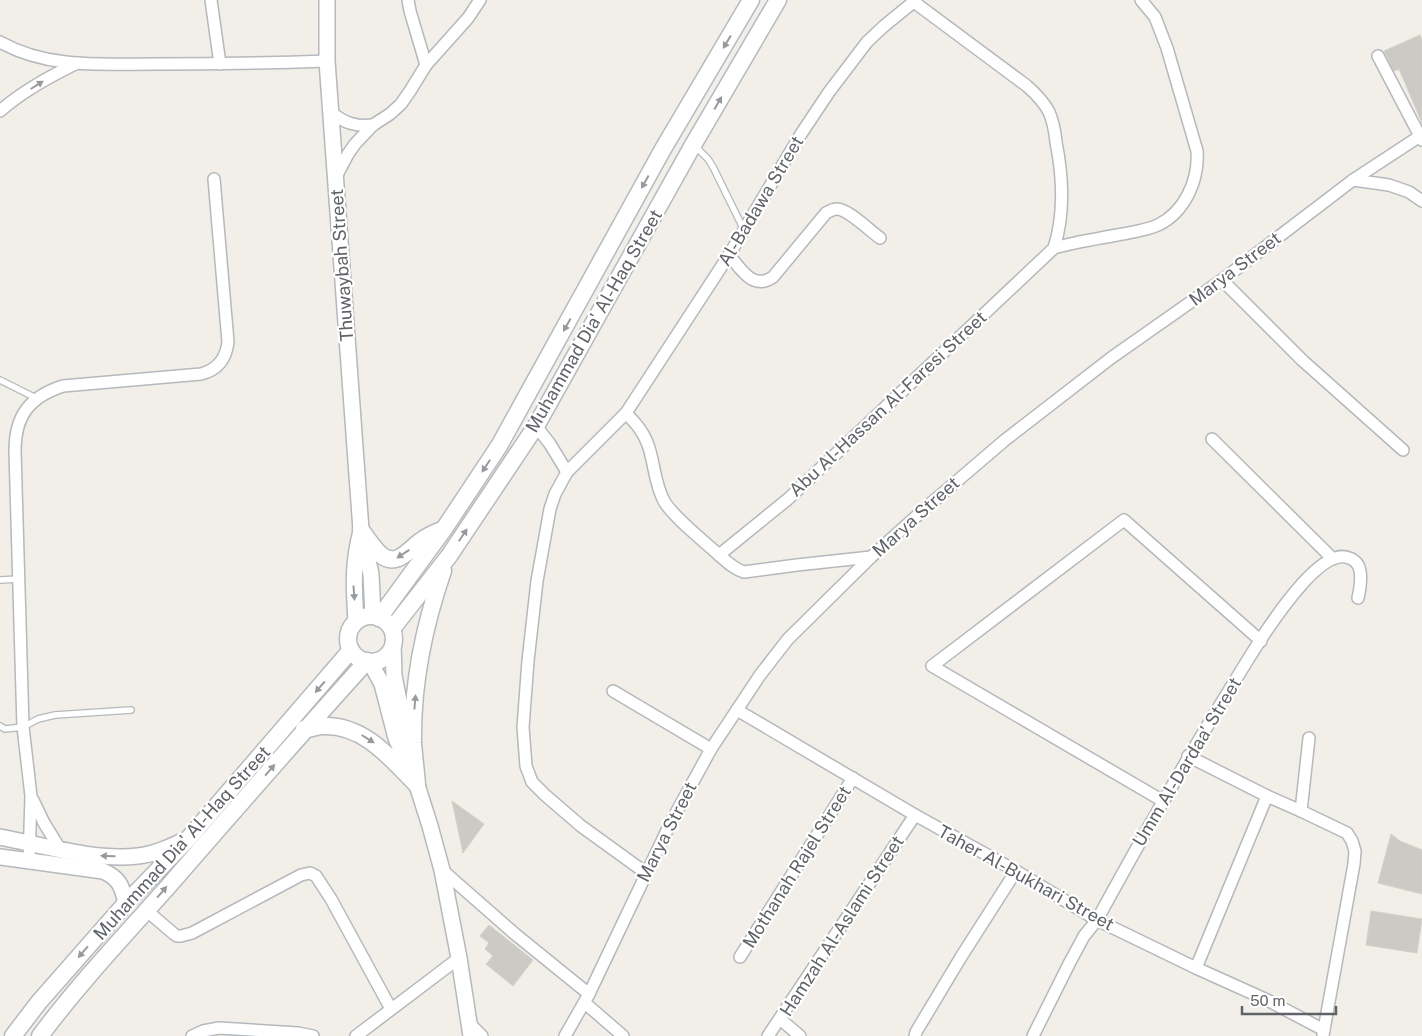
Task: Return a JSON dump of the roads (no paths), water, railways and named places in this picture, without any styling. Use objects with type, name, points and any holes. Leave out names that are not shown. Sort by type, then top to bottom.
[{"type":"main road","name":"Muhammad Dia' Al-Haq Street","points":[[376,617],[444,529],[499,446],[663,149],[751,0]]},
{"type":"main road","name":"Muhammad Dia' Al-Haq Street","points":[[392,636],[449,556],[536,426],[693,145],[778,0]]},
{"type":"main road","points":[[361,530],[382,556],[392,559],[403,556],[427,536],[444,529]]},
{"type":"main road","points":[[417,785],[413,743],[419,667],[426,629],[436,592],[449,556]]},
{"type":"main road","points":[[376,617],[388,624],[392,636],[388,655],[378,661],[368,662],[361,659],[351,650],[348,638],[352,627],[361,618],[376,617]]},
{"type":"main road","name":"Muhammad Dia' Al-Haq Street","points":[[40,1036],[298,725],[351,650]]},
{"type":"main road","name":"Muhammad Dia' Al-Haq Street","points":[[13,1036],[39,1002],[126,903],[298,725],[368,662]]},
{"type":"main road","points":[[298,725],[322,725],[342,728],[360,734],[382,749],[417,785]]},
{"type":"main road","points":[[39,1002],[55,1016]]},
{"type":"street","points":[[211,0],[220,64]]},
{"type":"street","name":"Thuwaybah Street","points":[[326,0],[327,62],[361,530],[371,574],[376,617]]},
{"type":"street","points":[[408,0],[426,65]]},
{"type":"street","points":[[336,178],[355,144],[373,125],[401,104],[426,65],[468,18],[480,0]]},
{"type":"street","points":[[1054,248],[1075,242],[1144,230],[1160,224],[1184,202],[1192,187],[1198,161],[1198,152],[1167,48],[1155,17],[1141,0]]},
{"type":"street","points":[[915,1],[1027,86],[1038,96],[1049,113],[1054,128],[1062,171],[1061,218],[1054,248]]},
{"type":"street","name":"Al-Badawa Street","points":[[626,413],[729,255],[801,134],[844,72],[867,42],[915,1]]},
{"type":"street","points":[[0,42],[24,53],[41,58],[76,63],[220,64],[327,62]]},
{"type":"street","points":[[1378,56],[1421,138]]},
{"type":"street","points":[[0,112],[28,90],[76,63]]},
{"type":"street","points":[[331,112],[346,123],[355,126],[373,125]]},
{"type":"street","name":"Marya Street","points":[[565,1036],[587,998],[671,822],[711,749],[760,675],[788,639],[871,557],[929,504],[1005,440],[1111,358],[1222,280],[1353,180],[1421,138]]},
{"type":"street","points":[[29,861],[31,796],[23,727],[15,436],[19,422],[26,409],[36,398],[49,390],[63,386],[201,374],[213,370],[222,361],[228,342],[214,179]]},
{"type":"street","points":[[1353,180],[1389,185],[1409,192],[1422,200]]},
{"type":"street","points":[[729,255],[753,280],[767,281],[773,278],[826,214],[832,209],[839,208],[880,238]]},
{"type":"street","name":"Abu Al-Hassan Al-Faresi Street","points":[[720,555],[788,498],[1054,248]]},
{"type":"street","points":[[1222,280],[1302,360],[1403,450]]},
{"type":"street","points":[[646,873],[581,826],[545,795],[532,782],[526,766],[523,727],[537,581],[554,494],[567,472],[626,413],[641,431],[646,441],[652,456],[658,486],[664,502],[738,571],[744,572],[797,564],[871,557]]},
{"type":"street","points":[[536,426],[550,444],[567,472]]},
{"type":"street","points":[[1212,439],[1333,558],[1345,556],[1358,564],[1360,574],[1358,598]]},
{"type":"street","points":[[1163,801],[932,666],[1124,520],[1261,641]]},
{"type":"street","name":"Thuwaybah Street","points":[[356,622],[353,576],[357,544],[361,530]]},
{"type":"street","name":"Umm Al-Dardaa' Street","points":[[1033,1036],[1084,936],[1097,920],[1188,756],[1281,611],[1303,583],[1333,558]]},
{"type":"street","points":[[392,636],[394,676],[407,744],[406,758]]},
{"type":"street","points":[[368,662],[382,684],[396,738],[417,785],[430,826],[442,870],[459,958],[470,1030],[482,1036]]},
{"type":"street","points":[[613,691],[711,749]]},
{"type":"street","name":"Taher Al-Bukhari Street","points":[[737,710],[915,815],[1016,871],[1097,920],[1274,1004],[1324,1033]]},
{"type":"street","points":[[1301,810],[1309,738]]},
{"type":"street","points":[[1188,756],[1267,796],[1301,810],[1347,834],[1352,841],[1355,851],[1354,864],[1324,1033]]},
{"type":"street","name":"Mothanah Rajel Street","points":[[740,957],[853,778]]},
{"type":"street","points":[[31,796],[44,824],[60,849]]},
{"type":"street","points":[[1196,968],[1267,796]]},
{"type":"street","name":"Hamzah Al-Aslami Street","points":[[768,1036],[915,815]]},
{"type":"street","points":[[0,837],[96,856],[138,856],[162,850],[189,838]]},
{"type":"street","points":[[0,858],[103,871],[113,876],[120,884],[126,903]]},
{"type":"street","points":[[442,870],[587,998],[623,1036]]},
{"type":"street","points":[[915,1036],[961,957],[1016,871]]},
{"type":"street","points":[[146,910],[174,934],[181,936],[192,933],[301,875],[310,874],[316,876],[331,899],[391,1009]]},
{"type":"street","points":[[356,1036],[459,958]]},
{"type":"street","points":[[780,1019],[800,1036]]},
{"type":"street","points":[[192,1036],[212,1028],[269,1033],[298,1033],[313,1036]]},
{"type":"lane","points":[[693,145],[713,167],[744,230]]},
{"type":"lane","points":[[0,380],[36,398]]},
{"type":"lane","points":[[0,580],[19,579]]},
{"type":"lane","points":[[0,726],[4,729],[23,727],[38,719],[55,714],[131,710]]}]
